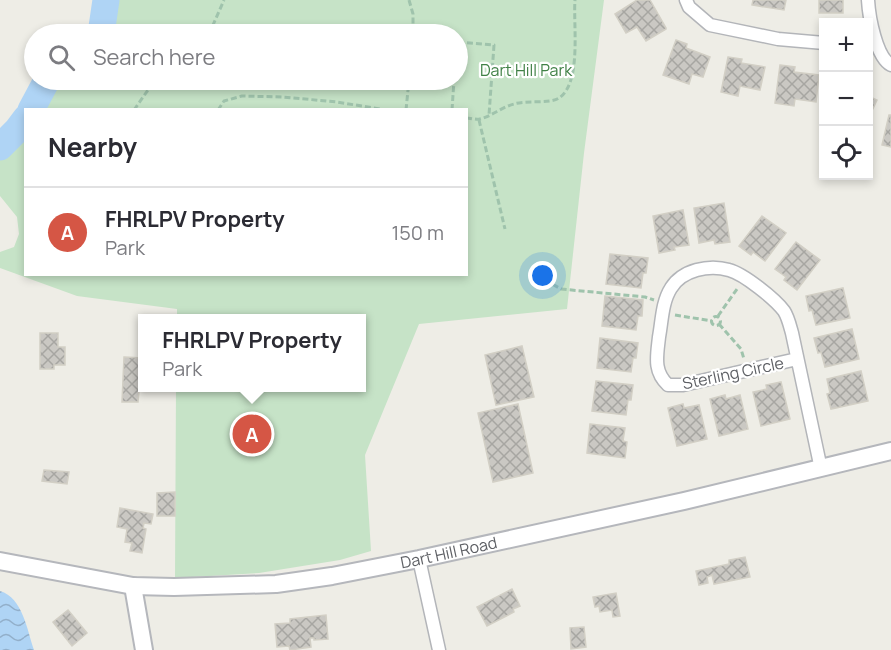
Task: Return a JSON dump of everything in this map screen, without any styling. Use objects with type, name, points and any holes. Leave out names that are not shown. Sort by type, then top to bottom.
[{"type":"main road","name":"Dart Hill Road","points":[[0,561],[133,586],[276,584],[419,559],[684,501],[891,451]]},
{"type":"main road","points":[[133,586],[144,650]]},
{"type":"street","points":[[686,0],[689,7],[710,25],[778,39],[819,43]]},
{"type":"street","points":[[868,0],[870,18]]},
{"type":"street","points":[[873,41],[886,63],[891,65]]},
{"type":"street","name":"Sterling Circle","points":[[797,359],[683,386],[668,385],[660,377],[657,355],[664,307],[670,290],[682,276],[693,271],[715,267],[730,270],[745,278],[775,300],[786,313],[792,333],[821,469]]},
{"type":"street","points":[[419,559],[439,650]]},
{"type":"path","points":[[213,24],[224,0]]},
{"type":"path","points":[[409,0],[413,14],[412,24]]},
{"type":"path","points":[[468,118],[479,120],[515,104],[549,101],[559,98],[567,90],[572,79],[575,57],[575,0]]},
{"type":"path","points":[[468,43],[494,45],[489,116]]},
{"type":"path","points":[[135,108],[148,90]]},
{"type":"path","points":[[406,108],[408,90]]},
{"type":"path","points":[[452,108],[453,90]]},
{"type":"path","points":[[219,108],[224,101],[242,96],[326,101],[373,108]]},
{"type":"path","points":[[479,120],[505,229]]},
{"type":"path","points":[[545,280],[561,289],[645,297],[664,307],[712,321],[715,325],[719,324],[741,349],[747,370]]},
{"type":"path","points":[[712,321],[713,317],[718,316],[732,294]]},
{"type":"path","points":[[718,316],[721,320],[719,324]]},
{"type":"green space","name":"Dart Hill Park","points":[[106,0],[604,0],[567,309],[419,324],[365,455],[371,551],[340,560],[259,573],[175,578],[176,392],[366,392],[366,314],[177,314],[177,309],[77,296],[0,268],[0,252],[14,247],[19,234],[17,217],[0,196],[0,147],[24,120],[24,276],[468,276],[468,108],[32,108],[41,90],[468,90],[468,24],[102,24]]},
{"type":"water","points":[[0,591],[14,600],[19,607],[34,650],[0,650]]},
{"type":"building","points":[[637,0],[650,0],[666,28],[646,41],[637,27],[626,33],[615,14]]},
{"type":"building","points":[[753,0],[786,0],[784,10],[752,5]]},
{"type":"building","points":[[819,0],[843,0],[843,13],[819,13]]},
{"type":"building","points":[[676,40],[687,44],[686,48],[710,57],[703,77],[692,74],[689,84],[663,75]]},
{"type":"building","points":[[728,57],[742,59],[741,63],[765,67],[760,90],[740,86],[738,96],[721,92]]},
{"type":"building","points":[[780,65],[795,67],[794,72],[819,75],[816,102],[795,99],[794,106],[775,103]]},
{"type":"building","points":[[889,115],[891,115],[891,147],[882,145]]},
{"type":"building","points":[[724,203],[730,242],[715,244],[714,240],[699,243],[694,208]]},
{"type":"building","points":[[683,210],[689,245],[674,247],[675,250],[659,253],[653,216]]},
{"type":"building","points":[[762,216],[786,233],[765,261],[739,246]]},
{"type":"building","points":[[796,242],[820,260],[797,290],[784,280],[786,277],[775,269]]},
{"type":"building","points":[[610,254],[648,258],[641,288],[606,284]]},
{"type":"building","points":[[843,288],[850,318],[816,325],[812,310],[809,311],[806,296]]},
{"type":"building","points":[[605,296],[643,300],[642,316],[638,316],[636,330],[602,326]]},
{"type":"building","points":[[852,329],[859,359],[825,367],[814,338]]},
{"type":"building","points":[[40,333],[58,333],[58,347],[65,347],[65,365],[54,365],[54,369],[40,369]]},
{"type":"building","points":[[600,338],[638,343],[631,372],[597,368]]},
{"type":"building","points":[[522,346],[534,397],[496,405],[485,355]]},
{"type":"building","points":[[124,357],[138,358],[138,402],[122,402]]},
{"type":"building","points":[[861,371],[868,401],[831,409],[827,394],[830,393],[827,379]]},
{"type":"building","points":[[596,381],[633,385],[626,415],[592,411]]},
{"type":"building","points":[[781,382],[790,419],[761,426],[753,392],[767,389],[766,385]]},
{"type":"building","points":[[725,395],[726,399],[740,395],[748,429],[719,436],[710,399]]},
{"type":"building","points":[[518,404],[533,473],[493,482],[478,413]]},
{"type":"building","points":[[683,404],[684,408],[699,405],[707,439],[677,446],[668,408]]},
{"type":"building","points":[[590,424],[625,428],[623,441],[627,442],[625,458],[587,453]]},
{"type":"building","points":[[44,470],[69,472],[67,484],[42,481]]},
{"type":"building","points":[[175,492],[175,516],[157,516],[157,493]]},
{"type":"building","points":[[120,508],[153,514],[151,524],[144,523],[143,528],[146,529],[142,553],[130,551],[132,543],[125,542],[127,529],[117,527]]},
{"type":"building","points":[[745,557],[750,577],[714,584],[712,575],[707,577],[708,583],[699,585],[696,571],[729,564],[729,560]]},
{"type":"building","points":[[512,589],[520,606],[513,609],[514,612],[487,626],[477,607]]},
{"type":"building","points":[[616,593],[620,616],[613,617],[612,610],[600,612],[599,606],[595,607],[593,597]]},
{"type":"building","points":[[68,610],[87,633],[72,646],[53,622]]},
{"type":"building","points":[[326,615],[328,639],[310,638],[311,647],[290,650],[289,646],[277,647],[275,624],[290,623],[290,619]]},
{"type":"building","points":[[584,627],[586,647],[571,649],[570,628]]},
{"type":"waterway","points":[[102,24],[106,0]]},
{"type":"waterway","points":[[32,108],[42,90]]},
{"type":"waterway","points":[[0,147],[24,121]]},
{"type":"place","name":"FHRLPV Property","points":[[252,434]]}]
